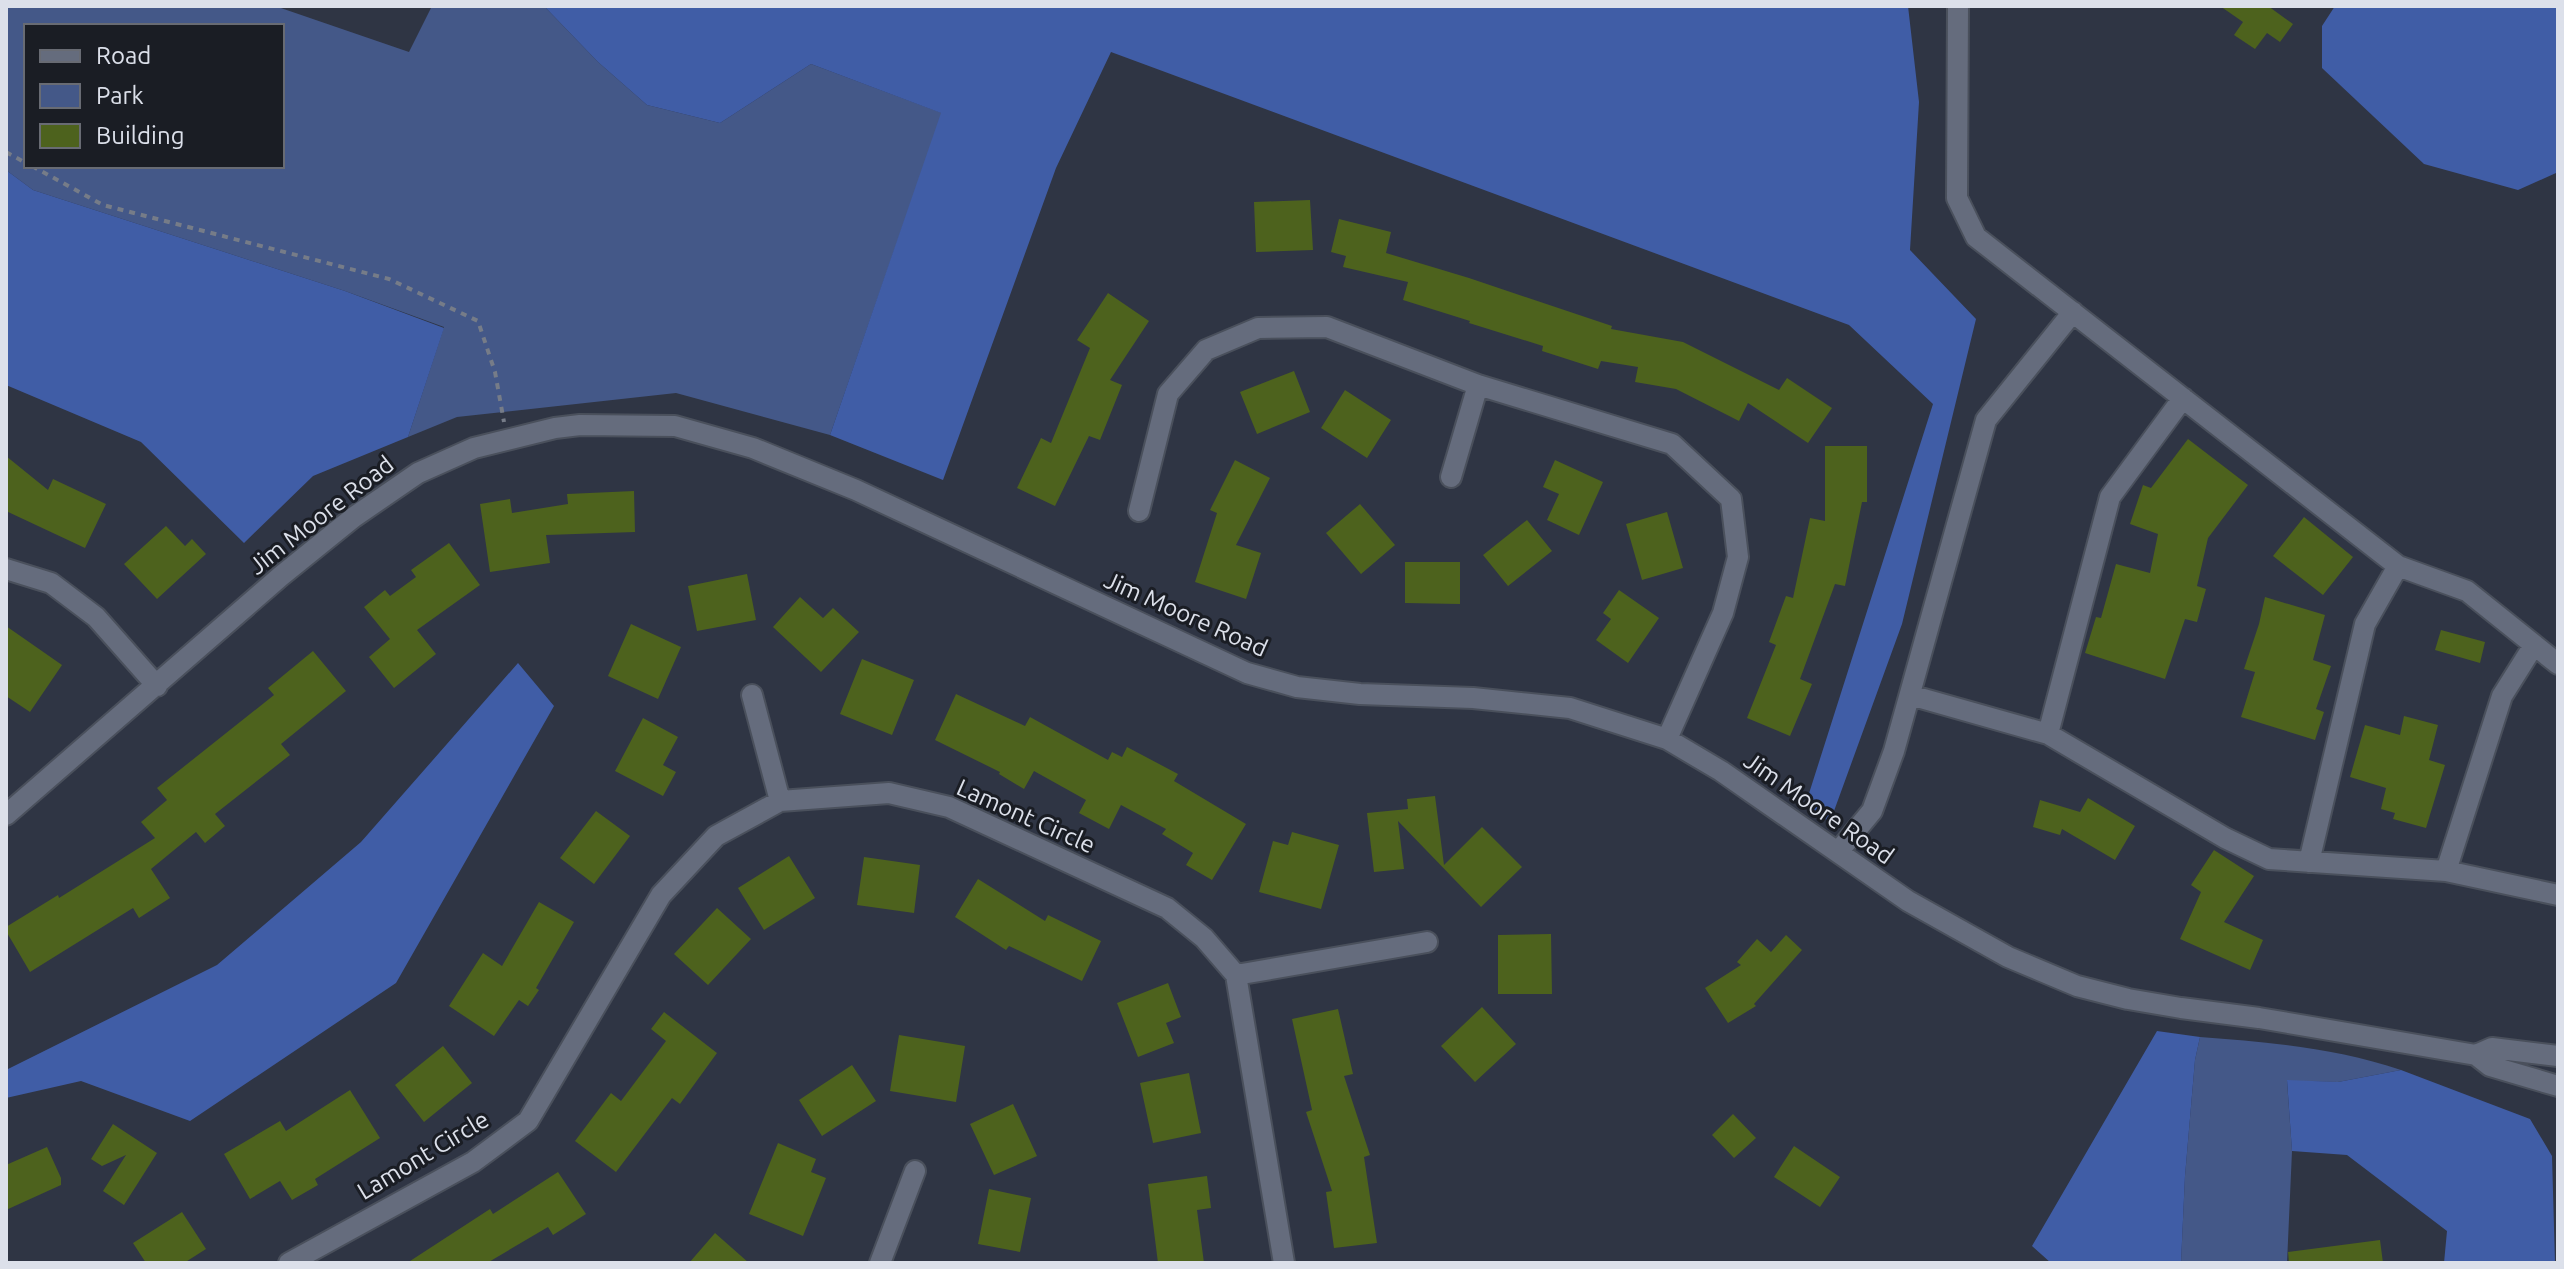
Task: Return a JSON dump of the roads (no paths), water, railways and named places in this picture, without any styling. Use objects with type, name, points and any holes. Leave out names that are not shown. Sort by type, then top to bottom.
[{"type":"street","points":[[1958,6],[1957,198],[1976,237],[2398,566],[2467,591],[2558,664]]},
{"type":"street","points":[[1838,852],[1872,811],[1894,751],[1986,420],[2073,312]]},
{"type":"street","points":[[1139,511],[1168,394],[1206,350],[1258,328],[1327,327],[1478,385],[1672,444],[1731,499],[1738,557],[1723,613],[1667,739]]},
{"type":"street","points":[[1451,477],[1478,385]]},
{"type":"street","points":[[2048,734],[2110,497],[2183,398]]},
{"type":"street","name":"Jim Moore Road","points":[[6,815],[281,576],[354,517],[418,473],[474,448],[555,428],[580,425],[675,426],[753,448],[856,490],[1247,673],[1297,687],[1360,694],[1473,698],[1570,708],[1667,739],[1721,771],[1908,901],[2008,957],[2077,986],[2167,1006],[2259,1018],[2476,1055],[2490,1066],[2558,1086]]},
{"type":"street","points":[[2309,862],[2365,624],[2398,566]]},
{"type":"street","points":[[6,569],[51,583],[96,617],[157,686]]},
{"type":"street","points":[[2446,871],[2502,696],[2534,645]]},
{"type":"street","points":[[752,695],[780,801]]},
{"type":"street","points":[[1910,695],[2048,734],[2225,838],[2269,859],[2446,871],[2558,895]]},
{"type":"street","name":"Lamont Circle","points":[[289,1263],[473,1162],[528,1121],[661,895],[716,836],[780,801],[889,793],[949,807],[1167,908],[1204,938],[1236,975]]},
{"type":"street","points":[[1284,1263],[1236,975],[1427,942]]},
{"type":"street","name":"Jim Moore Road","points":[[2476,1055],[2492,1048],[2558,1056]]},
{"type":"street","points":[[880,1263],[915,1171]]}]
